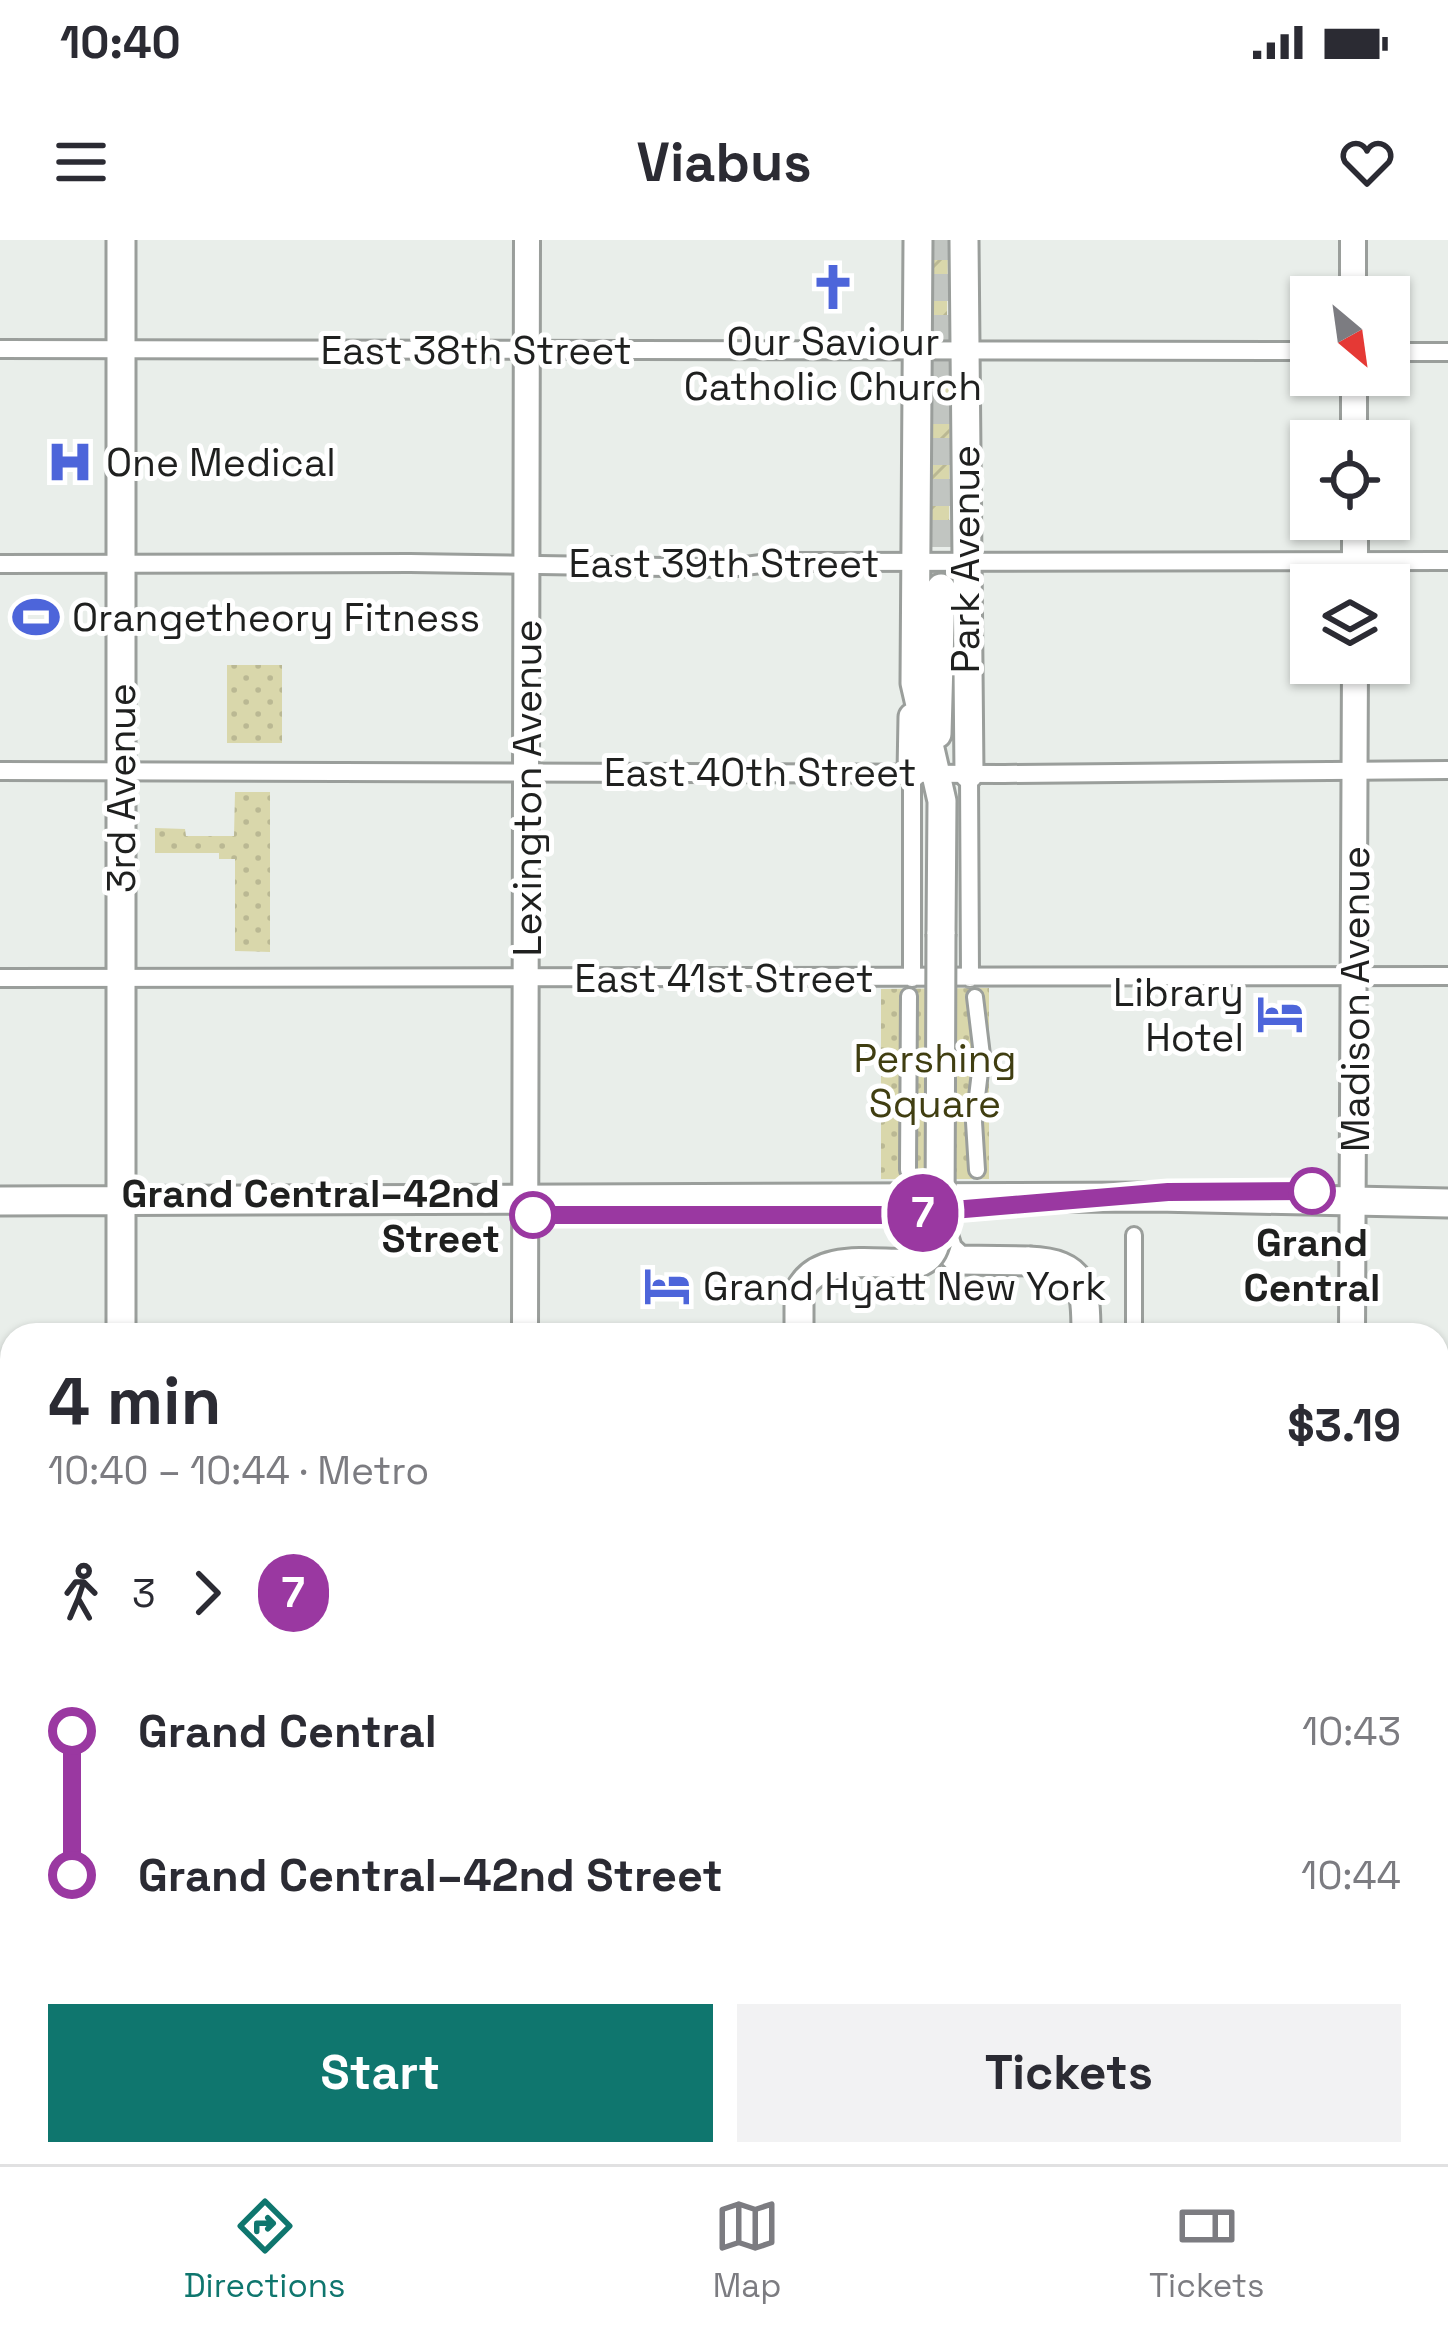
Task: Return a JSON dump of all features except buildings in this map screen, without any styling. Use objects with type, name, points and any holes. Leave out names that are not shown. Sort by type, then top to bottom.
[{"type":"main road","name":"3rd Avenue","points":[[121,1323],[122,240]]},
{"type":"main road","name":"Lexington Avenue","points":[[525,1323],[527,240]]},
{"type":"main road","name":"Park Avenue","points":[[918,240],[915,683],[947,774]]},
{"type":"main road","name":"Park Avenue","points":[[940,1224],[947,774],[965,563],[964,240]]},
{"type":"main road","points":[[1353,240],[1353,276]]},
{"type":"main road","points":[[941,588],[947,774]]},
{"type":"main road","name":"Madison Avenue","points":[[1352,1323],[1355,684]]},
{"type":"main road","points":[[0,1202],[1175,1197],[1448,1203]]},
{"type":"main road","points":[[799,1323],[799,1292],[813,1272],[831,1264],[923,1262],[934,1250],[940,1224]]},
{"type":"main road","points":[[940,1224],[949,1252],[962,1262],[1044,1262],[1068,1269],[1084,1290],[1085,1323]]},
{"type":"street","name":"East 38th Street","points":[[0,350],[1290,351]]},
{"type":"street","points":[[1410,352],[1448,352]]},
{"type":"street","name":"East 39th Street","points":[[1410,566],[1448,561]]},
{"type":"street","name":"East 39th Street","points":[[0,564],[729,568],[777,562],[965,563],[1290,571]]},
{"type":"street","name":"East 40th Street","points":[[0,771],[947,774],[1448,770]]},
{"type":"street","name":"Park Avenue","points":[[908,1170],[910,987],[947,774]]},
{"type":"street","name":"Park Avenue","points":[[947,774],[982,1055],[974,1122],[976,1170]]},
{"type":"street","name":"East 41st Street","points":[[0,978],[527,979],[972,987],[1448,976]]},
{"type":"street","points":[[1134,1234],[1134,1323]]},
{"type":"green space","points":[[933,240],[948,240],[947,316],[932,316]]},
{"type":"green space","points":[[931,378],[950,378],[949,538],[930,539]]},
{"type":"green space","points":[[227,665],[282,665],[282,743],[227,743]]},
{"type":"green space","points":[[235,792],[270,792],[270,952],[235,951],[235,859],[219,859],[219,853],[155,853],[155,828],[185,829],[186,836],[234,836]]},
{"type":"green space","name":"Pershing Square","points":[[989,988],[989,1179],[881,1179],[881,989]]},
{"type":"tunnel","points":[[941,588],[942,240]]},
{"type":"metro line","name":"7","points":[[533,1215],[894,1215],[1168,1192],[1312,1191]]},
{"type":"place","name":"Our Saviour Catholic Church","points":[[833,287]]},
{"type":"place","name":"One Medical","points":[[70,462]]},
{"type":"place","name":"Orangetheory Fitness","points":[[36,617]]},
{"type":"place","name":"Library Hotel","points":[[1280,1014]]},
{"type":"place","name":"Grand Central","points":[[1312,1191]]},
{"type":"place","name":"Grand Central–42nd Street","points":[[533,1215]]},
{"type":"place","name":"Grand Hyatt New York","points":[[667,1286]]}]
